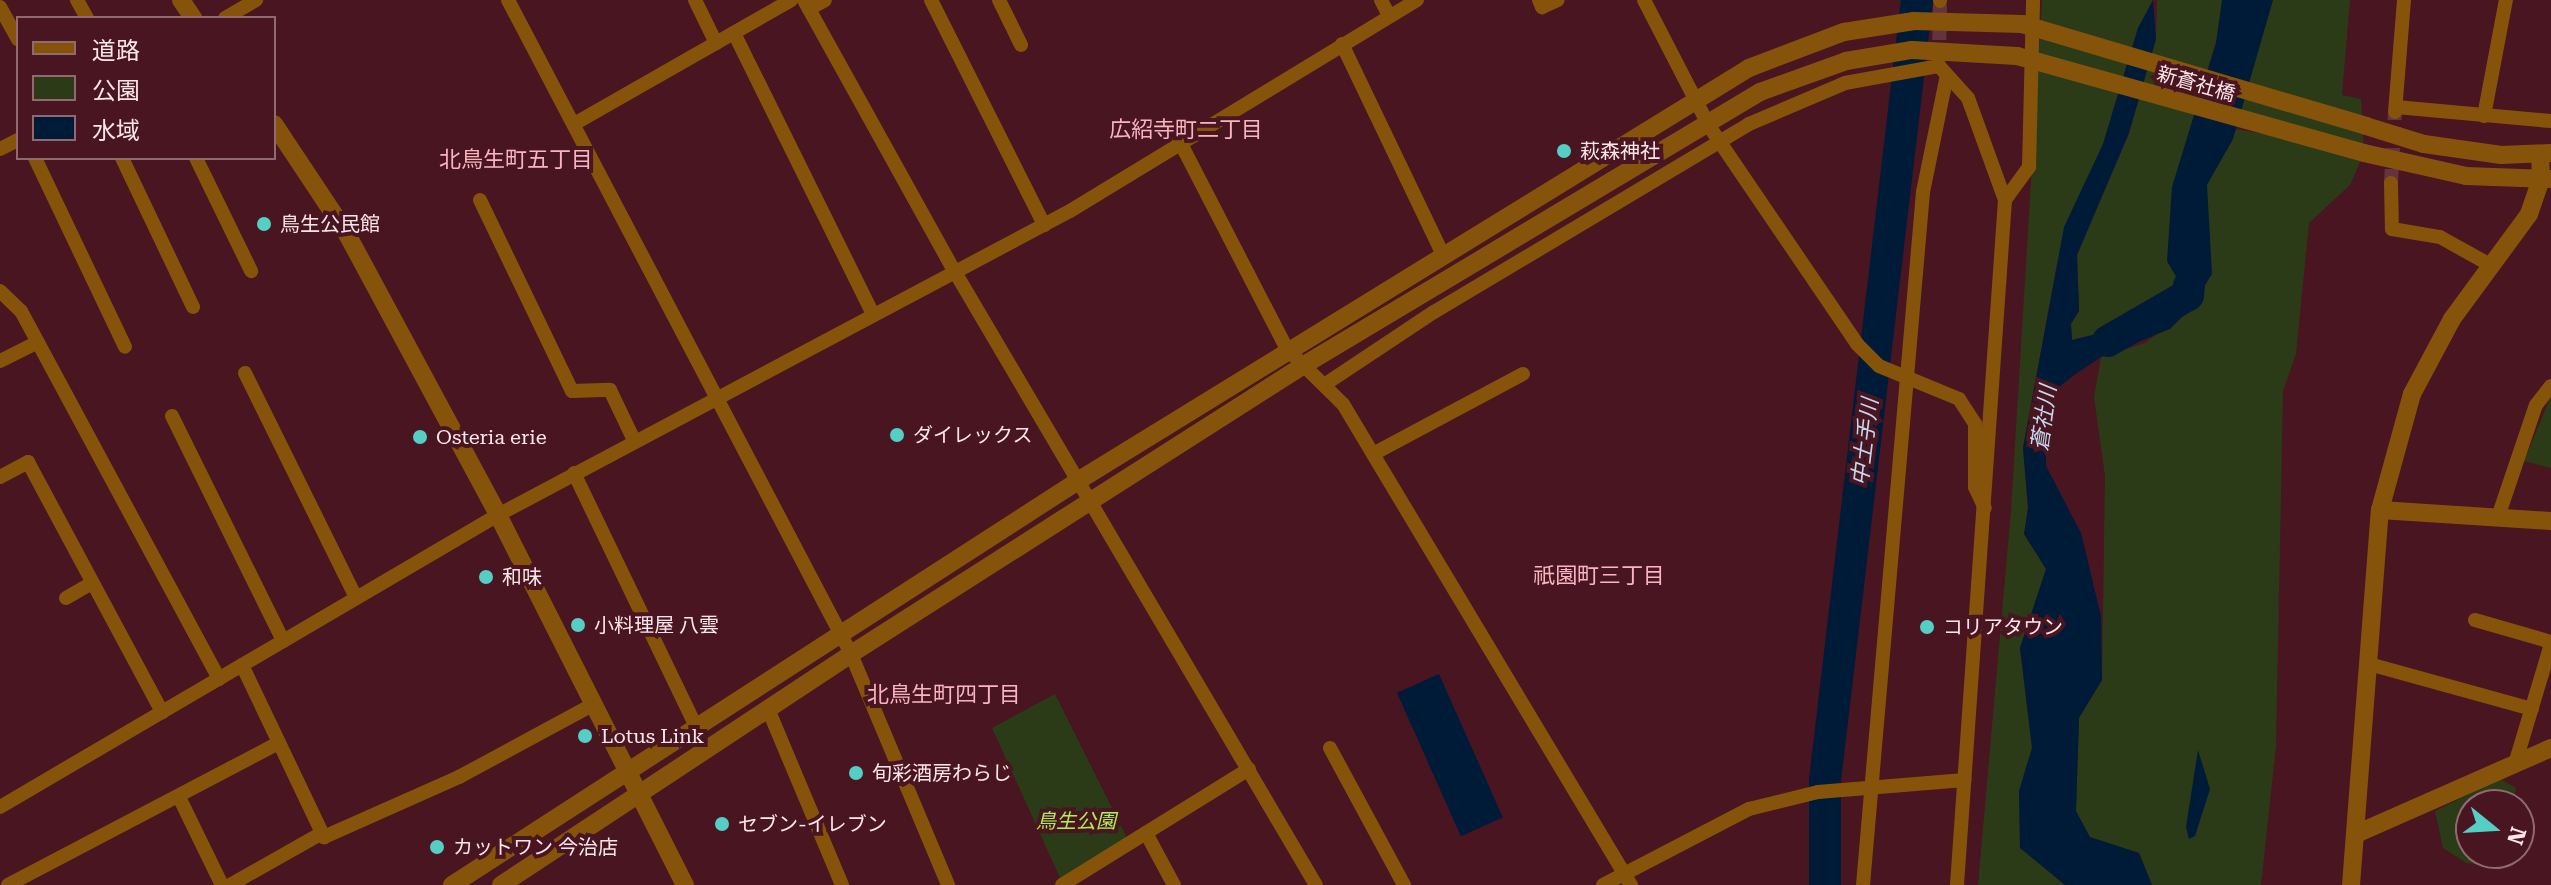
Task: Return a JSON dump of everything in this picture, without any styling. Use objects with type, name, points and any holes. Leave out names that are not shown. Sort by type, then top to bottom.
[{"type":"street","points":[[228,16],[256,0]]},
{"type":"street","points":[[508,0],[851,654],[948,885]]},
{"type":"street","points":[[695,0],[716,43]]},
{"type":"street","points":[[574,124],[791,0]]},
{"type":"street","points":[[825,0],[807,5],[955,272],[1081,479],[1316,885]]},
{"type":"street","points":[[931,0],[1044,225]]},
{"type":"street","points":[[999,0],[1021,45]]},
{"type":"street","points":[[1381,0],[1389,16]]},
{"type":"street","points":[[0,807],[498,515],[717,395],[1044,225],[1179,140],[1417,0]]},
{"type":"street","points":[[1539,0],[1542,7],[1558,0]]},
{"type":"street","points":[[1644,0],[1709,126],[1857,344],[1879,366],[1959,399],[1975,424],[1975,487],[1986,508]]},
{"type":"street","points":[[2005,200],[2029,167],[2033,0]]},
{"type":"street","points":[[2404,0],[2396,109],[2551,121]]},
{"type":"street","points":[[2484,116],[2506,0]]},
{"type":"street","points":[[0,7],[16,35]]},
{"type":"street","name":"新蒼社橋","points":[[452,885],[840,632],[1287,349],[1749,68],[1844,32],[1914,21],[2022,24],[2424,144],[2501,155],[2546,153]]},
{"type":"street","points":[[734,33],[873,314]]},
{"type":"street","points":[[1342,44],[1443,255]]},
{"type":"street","name":"新蒼社橋","points":[[501,885],[851,654],[1304,365],[1709,126],[1760,92],[1846,61],[1912,50],[2017,56],[2364,153],[2466,176],[2546,180]]},
{"type":"street","points":[[1942,70],[1968,98],[2005,200],[1986,508],[1957,885]]},
{"type":"street","points":[[1324,385],[1434,312],[1720,142],[1791,104],[1845,83],[1892,73],[1942,70]]},
{"type":"street","points":[[1863,885],[1867,788],[1904,378],[1923,192],[1942,70]]},
{"type":"street","points":[[276,127],[347,234],[498,515],[685,885]]},
{"type":"street","points":[[1179,140],[1287,349],[1343,404],[1628,879]]},
{"type":"street","points":[[2351,885],[2380,510],[2412,394],[2452,319],[2529,214],[2546,180],[2546,153]]},
{"type":"street","points":[[36,160],[125,347]]},
{"type":"street","points":[[123,160],[193,307]]},
{"type":"street","points":[[197,160],[251,271]]},
{"type":"street","points":[[2391,183],[2392,229],[2440,237],[2492,266]]},
{"type":"street","points":[[480,200],[572,391],[610,390],[634,440]]},
{"type":"street","points":[[0,291],[21,311],[219,679]]},
{"type":"street","points":[[0,361],[38,342]]},
{"type":"street","points":[[245,373],[356,598]]},
{"type":"street","points":[[1373,454],[1523,374]]},
{"type":"street","points":[[2498,517],[2536,405],[2551,386]]},
{"type":"street","points":[[172,416],[283,641]]},
{"type":"street","points":[[0,477],[28,462],[162,712]]},
{"type":"street","points":[[574,473],[696,726]]},
{"type":"street","points":[[2380,510],[2551,521]]},
{"type":"street","points":[[66,598],[92,583]]},
{"type":"street","points":[[2475,620],[2551,643],[2515,764]]},
{"type":"street","points":[[2369,664],[2532,709]]},
{"type":"street","points":[[242,665],[322,833],[331,838],[594,704]]},
{"type":"street","points":[[768,709],[842,885]]},
{"type":"street","points":[[8,885],[279,743]]},
{"type":"street","points":[[1330,748],[1404,885]]},
{"type":"street","points":[[2356,834],[2551,748]]},
{"type":"street","points":[[1062,885],[1249,769]]},
{"type":"street","points":[[1603,885],[1628,879],[1749,809],[1818,792],[1965,780]]},
{"type":"street","points":[[179,797],[222,885]]},
{"type":"street","points":[[230,885],[322,833]]},
{"type":"street","points":[[1146,833],[1174,885]]},
{"type":"green space","points":[[2042,0],[2153,0],[2138,28],[2103,144],[2057,264],[2023,448],[2028,508],[2024,534],[2046,569],[2020,648],[2032,748],[2019,791],[2020,847],[2065,885],[1978,885],[2011,510]]},
{"type":"green space","points":[[2157,0],[2223,0],[2217,38],[2187,139],[2171,229],[2167,261],[2181,284],[2145,322],[2072,340],[2071,324],[2079,311],[2077,255],[2129,133],[2156,39]]},
{"type":"green space","points":[[2273,0],[2350,0],[2342,95],[2361,99],[2364,153],[2350,185],[2309,223],[2296,354],[2283,391],[2276,746],[2261,885],[2152,885],[2139,853],[2089,837],[2076,811],[2079,717],[2102,680],[2105,476],[2094,397],[2101,357],[2145,343],[2190,309],[2200,184],[2236,129],[2350,150],[2236,118]]},
{"type":"green space","points":[[2551,396],[2551,468],[2524,461]]},
{"type":"green space","name":"鳥生公園","points":[[1055,694],[1127,838],[1061,880],[992,728]]},
{"type":"green space","points":[[2500,779],[2516,788],[2516,789],[2480,789]]},
{"type":"green space","points":[[2455,801],[2455,856],[2443,848],[2435,811]]},
{"type":"water","points":[[2153,0],[2156,39],[2129,133],[2077,255],[2079,311],[2071,324],[2072,340],[2154,320],[2181,285],[2167,261],[2172,187],[2216,43],[2222,0],[2273,0],[2233,139],[2207,185],[2212,274],[2190,309],[2170,329],[2101,357],[2074,375],[2054,391],[2046,414],[2046,466],[2081,533],[2101,616],[2102,680],[2079,718],[2076,811],[2090,837],[2139,853],[2152,885],[2065,885],[2020,848],[2019,791],[2032,748],[2020,648],[2046,569],[2024,534],[2028,508],[2023,448],[2064,227],[2103,144],[2138,28]]},
{"type":"water","points":[[1439,674],[1503,817],[1461,836],[1397,693]]},
{"type":"water","points":[[2198,750],[2210,789],[2195,836],[2189,839],[2186,827]]},
{"type":"waterway","name":"中土手川","points":[[1825,885],[1825,780],[1917,0]]},
{"type":"waterway","name":"蒼社川","points":[[2108,341],[2188,295],[2189,286]]},
{"type":"tunnel","points":[[1939,61],[1940,1]]},
{"type":"tunnel","points":[[2391,183],[2395,112]]},
{"type":"place","name":"萩森神社","points":[[1564,151]]},
{"type":"place","name":"鳥生公民館","points":[[264,224]]},
{"type":"place","name":"ダイレックス","points":[[897,435]]},
{"type":"place","name":"Osteria erie","points":[[420,437]]},
{"type":"place","name":"和味","points":[[486,577]]},
{"type":"place","name":"小料理屋 八雲","points":[[578,625]]},
{"type":"place","name":"コリアタウン","points":[[1927,627]]},
{"type":"place","name":"Lotus Link","points":[[585,736]]},
{"type":"place","name":"旬彩酒房わらじ","points":[[856,773]]},
{"type":"place","name":"セブン-イレブン","points":[[722,824]]},
{"type":"place","name":"カットワン 今治店","points":[[437,847]]},
{"type":"district","name":"広紹寺町二丁目","points":[[1186,130]]},
{"type":"district","name":"北鳥生町五丁目","points":[[516,160]]},
{"type":"district","name":"祇園町三丁目","points":[[1599,576]]},
{"type":"district","name":"北鳥生町四丁目","points":[[944,695]]}]
